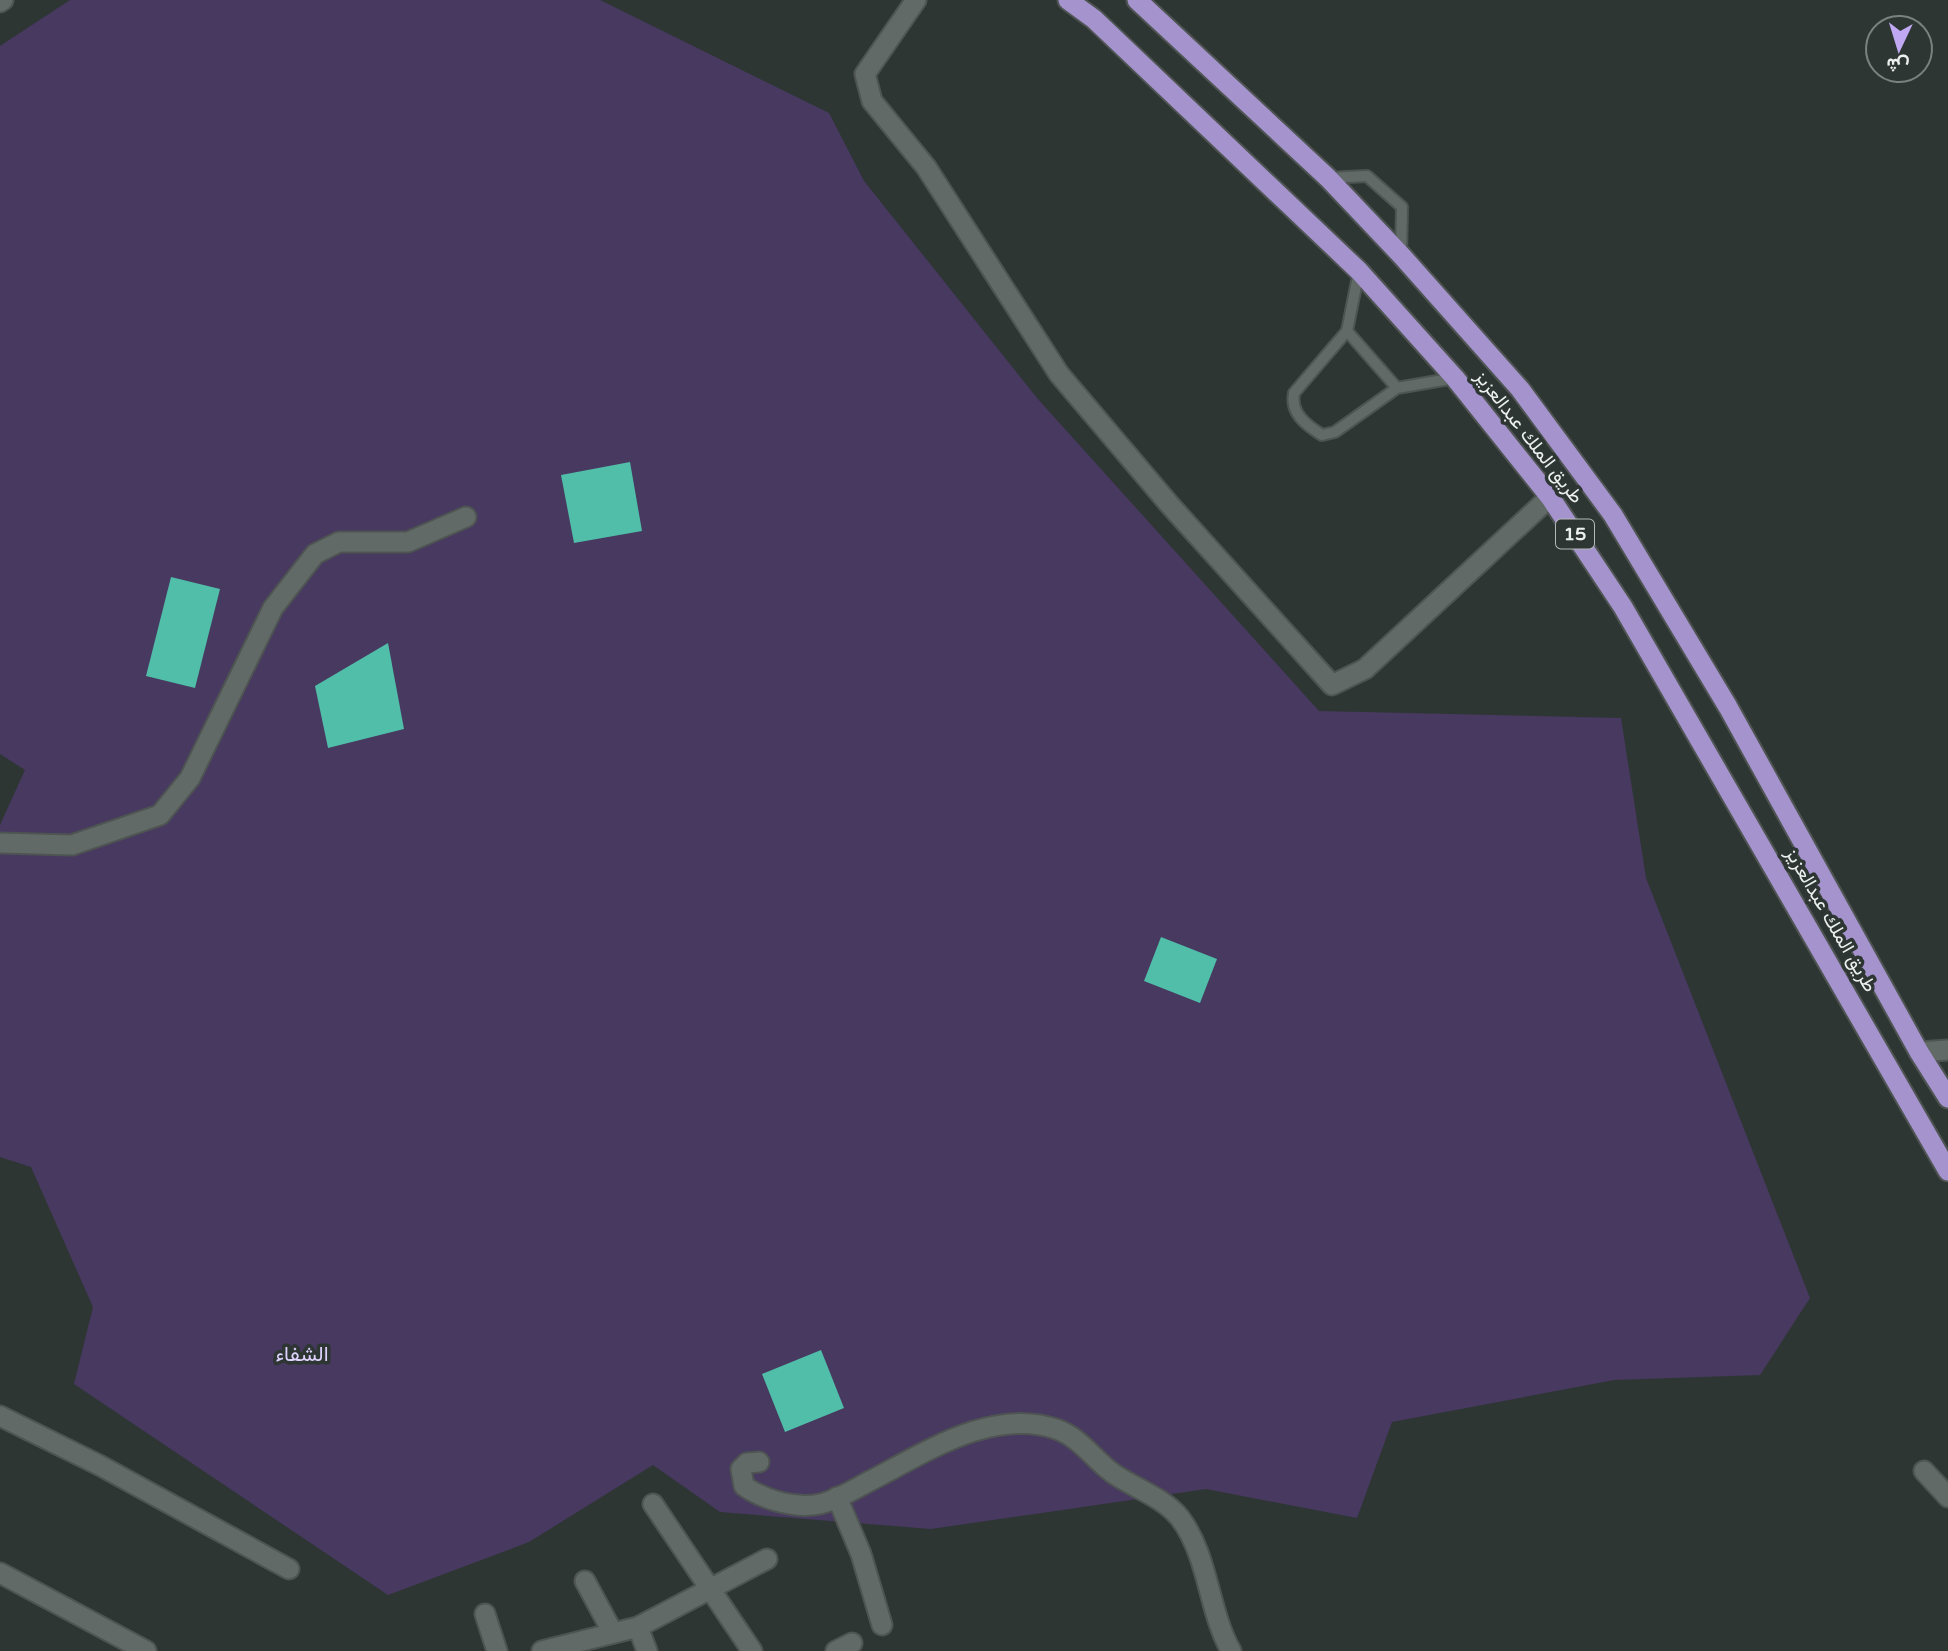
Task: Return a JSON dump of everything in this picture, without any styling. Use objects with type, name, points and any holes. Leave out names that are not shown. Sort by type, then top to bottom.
[{"type":"highway","name":"طريق الملك عبدالعزيز","points":[[1068,0],[1094,19],[1359,271],[1455,378],[1550,498],[1623,607],[1948,1171]]},
{"type":"highway","name":"طريق الملك عبدالعزيز","points":[[1137,0],[1328,178],[1520,388],[1613,515],[1728,707],[1919,1052],[1946,1092]]},
{"type":"street","points":[[916,0],[865,74],[872,101],[926,167],[1059,374],[1169,504],[1332,685],[1365,669],[1550,498]]},
{"type":"street","points":[[0,843],[72,845],[160,815],[190,778],[273,608],[315,554],[339,542],[408,542],[466,517]]},
{"type":"street","points":[[1919,1052],[1948,1050]]},
{"type":"street","points":[[0,1416],[101,1466],[289,1569]]},
{"type":"street","points":[[759,1462],[747,1463],[741,1469],[744,1486],[754,1493],[799,1505],[819,1504],[950,1440],[995,1425],[1019,1423],[1055,1429],[1071,1436],[1114,1474],[1169,1507],[1180,1519],[1198,1553],[1217,1618],[1231,1651]]},
{"type":"street","points":[[1924,1471],[1948,1497]]},
{"type":"street","points":[[837,1497],[861,1554],[882,1625]]},
{"type":"street","points":[[653,1504],[752,1651]]},
{"type":"street","points":[[542,1651],[638,1627],[711,1591],[767,1559]]},
{"type":"street","points":[[0,1573],[146,1651]]},
{"type":"street","points":[[585,1581],[613,1633]]},
{"type":"street","points":[[485,1614],[497,1651]]},
{"type":"street","points":[[638,1627],[647,1651]]},
{"type":"lane","points":[[1328,178],[1367,176],[1402,207],[1401,255]]},
{"type":"lane","points":[[1359,271],[1347,331],[1294,393],[1292,402],[1296,414],[1322,435],[1335,432],[1397,388],[1455,378]]},
{"type":"lane","points":[[1347,331],[1397,388]]},
{"type":"shaded area","points":[[70,0],[600,0],[829,113],[864,181],[1037,398],[1319,711],[1621,718],[1646,878],[1810,1298],[1760,1375],[1614,1380],[1392,1422],[1357,1518],[1206,1489],[931,1529],[720,1512],[653,1465],[529,1542],[388,1595],[74,1384],[93,1307],[31,1167],[0,1157],[0,825],[25,770],[0,754],[0,46]]},
{"type":"building","points":[[630,462],[642,531],[574,543],[561,475]]},
{"type":"building","points":[[171,577],[220,589],[195,688],[146,676]]},
{"type":"building","points":[[388,643],[404,729],[328,748],[315,686]]},
{"type":"building","points":[[1161,937],[1217,959],[1200,1003],[1144,981]]},
{"type":"building","points":[[821,1350],[844,1408],[785,1432],[762,1374]]},
{"type":"district","name":"الشفاء","points":[[302,1354]]}]
